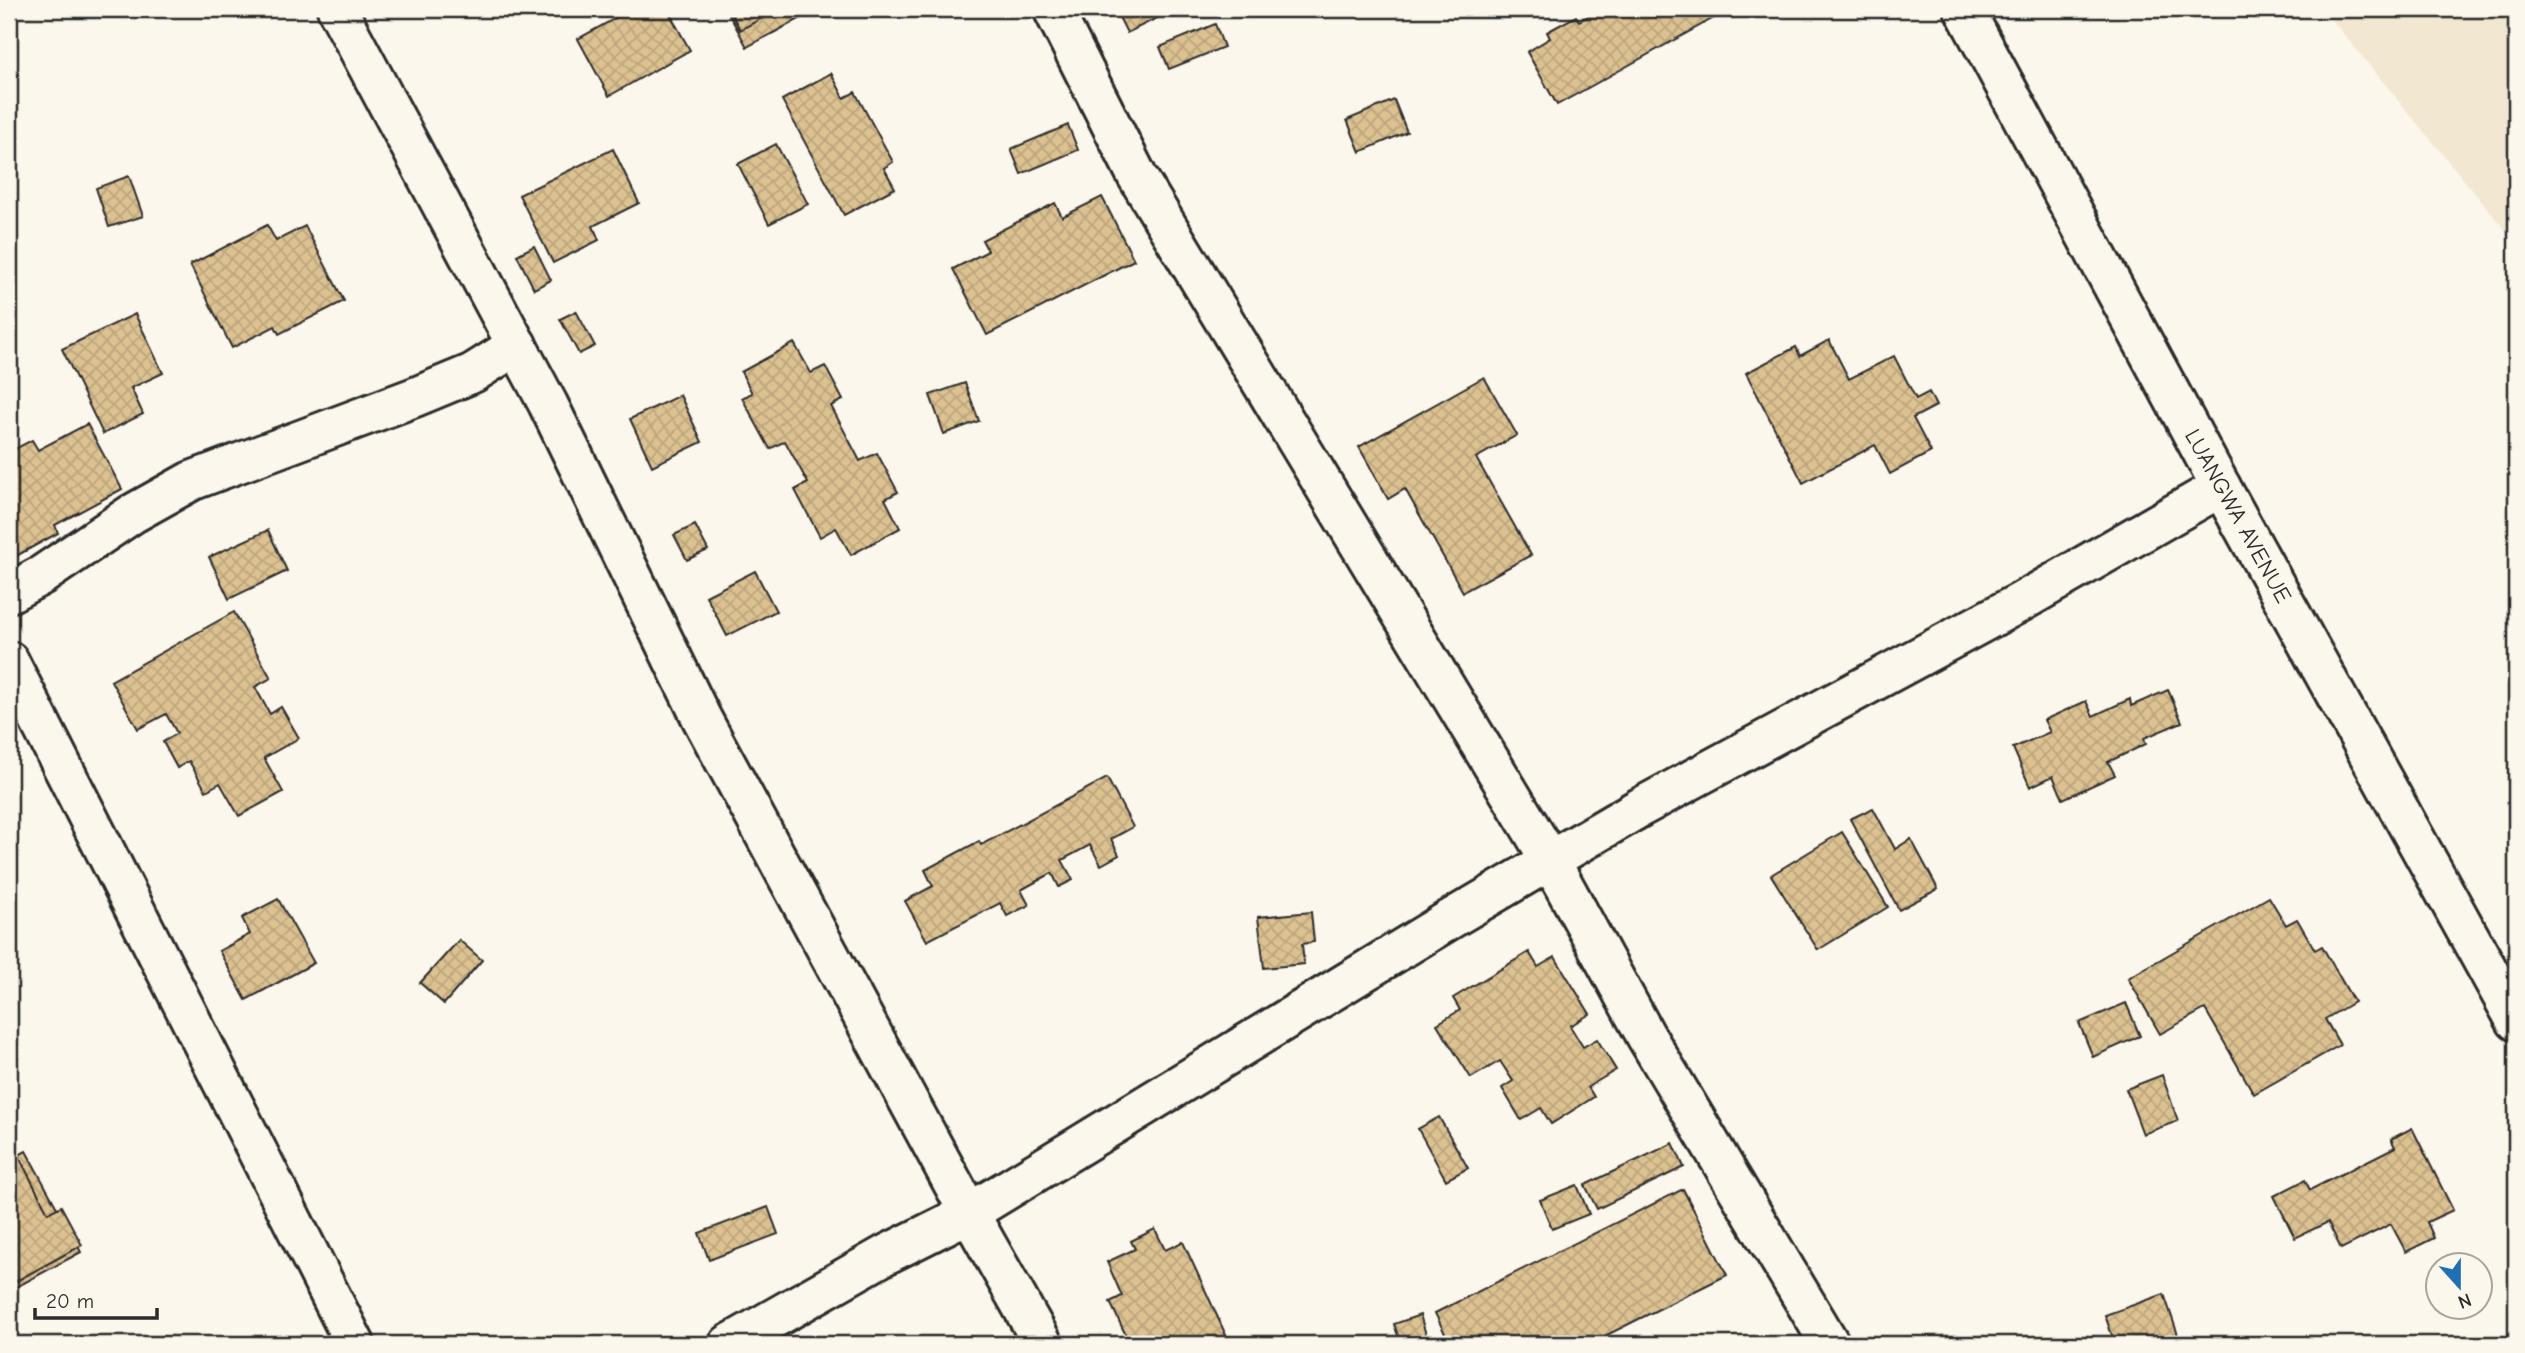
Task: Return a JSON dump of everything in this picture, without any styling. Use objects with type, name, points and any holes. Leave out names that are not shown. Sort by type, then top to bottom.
[{"type":"street","points":[[337,9],[517,345],[702,719],[968,1213],[1043,1344]]},
{"type":"street","points":[[1053,9],[1137,176],[1550,860],[1646,1036],[1830,1344]]},
{"type":"street","name":"LUANGWA AVENUE","points":[[1964,9],[2221,487],[2516,1021]]},
{"type":"street","points":[[9,593],[42,575],[132,514],[191,481],[473,373],[517,345]]},
{"type":"street","points":[[729,1344],[885,1255],[968,1213],[1177,1084],[1641,807],[2019,603],[2221,487]]},
{"type":"street","points":[[9,661],[355,1344]]},
{"type":"shaded area","points":[[2323,9],[2516,9],[2516,243]]},
{"type":"building","points":[[632,9],[667,9],[690,50],[609,96],[578,39]]},
{"type":"building","points":[[726,9],[818,9],[747,47]]},
{"type":"building","points":[[729,9],[779,9],[740,30]]},
{"type":"building","points":[[1115,9],[1175,9],[1127,33]]},
{"type":"building","points":[[1596,9],[1730,9],[1557,105],[1527,52],[1550,38],[1547,32],[1576,16],[1579,21],[1597,11]]},
{"type":"building","points":[[1215,24],[1224,47],[1169,69],[1160,47]]},
{"type":"building","points":[[831,73],[844,98],[855,92],[893,162],[884,168],[895,188],[844,215],[782,100]]},
{"type":"building","points":[[1394,100],[1407,132],[1360,152],[1347,120]]},
{"type":"building","points":[[1068,125],[1078,150],[1021,174],[1011,149]]},
{"type":"building","points":[[776,144],[808,204],[769,224],[738,164]]},
{"type":"building","points":[[613,149],[639,203],[593,226],[599,240],[553,263],[519,195]]},
{"type":"building","points":[[129,176],[143,216],[109,227],[96,188]]},
{"type":"building","points":[[1102,197],[1134,260],[987,335],[953,269],[988,251],[982,240],[1055,203],[1062,217]]},
{"type":"building","points":[[267,225],[276,241],[305,226],[344,301],[279,334],[275,326],[232,348],[190,265]]},
{"type":"building","points":[[534,246],[551,280],[534,289],[517,255]]},
{"type":"building","points":[[576,311],[595,346],[579,354],[560,319]]},
{"type":"building","points":[[135,314],[163,373],[131,388],[143,414],[103,434],[62,349]]},
{"type":"building","points":[[1829,340],[1849,379],[1894,356],[1916,399],[1929,392],[1936,406],[1913,418],[1931,452],[1890,474],[1875,445],[1803,483],[1746,373],[1796,347],[1800,356]]},
{"type":"building","points":[[794,343],[811,373],[825,366],[843,400],[831,406],[860,461],[877,453],[898,492],[885,499],[900,528],[851,555],[836,528],[820,537],[795,490],[808,483],[785,441],[770,449],[742,398],[752,393],[741,372]]},
{"type":"building","points":[[1484,377],[1517,435],[1476,458],[1531,555],[1463,592],[1405,489],[1388,499],[1359,447]]},
{"type":"building","points":[[965,383],[979,421],[944,434],[930,395]]},
{"type":"building","points":[[680,395],[702,442],[652,466],[630,419]]},
{"type":"building","points":[[87,424],[122,489],[55,525],[58,533],[9,560],[9,452],[32,440],[38,450]]},
{"type":"building","points":[[695,525],[708,550],[687,560],[674,535]]},
{"type":"building","points":[[268,530],[287,571],[229,599],[209,557]]},
{"type":"building","points":[[755,571],[776,611],[727,636],[706,596]]},
{"type":"building","points":[[234,612],[271,678],[255,687],[270,714],[281,707],[299,738],[264,758],[283,792],[239,816],[220,783],[206,791],[189,761],[177,768],[163,742],[177,733],[166,714],[138,729],[111,681]]},
{"type":"building","points":[[2168,690],[2182,722],[2144,738],[2146,744],[2108,762],[2115,775],[2063,799],[2053,776],[2030,787],[2013,748],[2050,732],[2044,720],[2086,701],[2093,716],[2130,699],[2131,706]]},
{"type":"building","points":[[1107,778],[1133,827],[1111,839],[1119,855],[1101,865],[1090,845],[1062,860],[1073,880],[1059,887],[1052,873],[1021,890],[1029,905],[1007,916],[1000,903],[927,941],[905,901],[933,886],[925,870],[979,841],[981,845]]},
{"type":"building","points":[[1873,808],[1895,849],[1911,839],[1938,889],[1899,910],[1850,819]]},
{"type":"building","points":[[1842,832],[1888,907],[1818,950],[1771,875]]},
{"type":"building","points":[[2269,897],[2286,925],[2297,919],[2315,950],[2322,946],[2354,1002],[2325,1019],[2340,1045],[2254,1094],[2205,1009],[2160,1034],[2128,978]]},
{"type":"building","points":[[278,899],[314,963],[246,1000],[219,951],[250,934],[242,918]]},
{"type":"building","points":[[1311,912],[1314,942],[1302,944],[1304,964],[1264,968],[1258,917]]},
{"type":"building","points":[[459,940],[482,960],[444,1004],[420,983]]},
{"type":"building","points":[[1529,952],[1538,967],[1555,957],[1590,1014],[1570,1026],[1583,1047],[1597,1039],[1616,1070],[1588,1087],[1594,1097],[1551,1124],[1541,1108],[1521,1120],[1502,1088],[1513,1081],[1500,1061],[1471,1078],[1437,1024],[1460,1010],[1453,998]]},
{"type":"building","points":[[2126,1003],[2140,1036],[2093,1057],[2079,1023]]},
{"type":"building","points":[[2162,1075],[2178,1121],[2143,1134],[2126,1089]]},
{"type":"building","points":[[1439,1117],[1468,1168],[1446,1180],[1418,1129]]},
{"type":"building","points":[[2412,1128],[2453,1210],[2427,1222],[2434,1238],[2406,1252],[2391,1224],[2341,1249],[2328,1222],[2295,1238],[2274,1196],[2305,1180],[2310,1190],[2395,1147],[2391,1139]]},
{"type":"building","points":[[1673,1143],[1684,1167],[1597,1209],[1585,1185]]},
{"type":"building","points":[[26,1151],[81,1252],[9,1291],[9,1160]]},
{"type":"building","points":[[17,1153],[48,1213],[61,1206],[82,1245],[9,1285],[9,1158]]},
{"type":"building","points":[[1577,1185],[1589,1214],[1552,1229],[1540,1200]]},
{"type":"building","points":[[1683,1189],[1727,1275],[1589,1344],[1450,1344],[1435,1313]]},
{"type":"building","points":[[768,1207],[778,1234],[709,1260],[699,1233]]},
{"type":"building","points":[[1155,1229],[1165,1250],[1183,1242],[1230,1344],[1151,1344],[1149,1339],[1130,1344],[1110,1302],[1122,1296],[1107,1262],[1135,1249],[1131,1241]]},
{"type":"building","points":[[2164,1294],[2181,1344],[2115,1344],[2105,1315]]},
{"type":"building","points":[[1420,1315],[1428,1341],[1401,1344],[1394,1324]]}]
